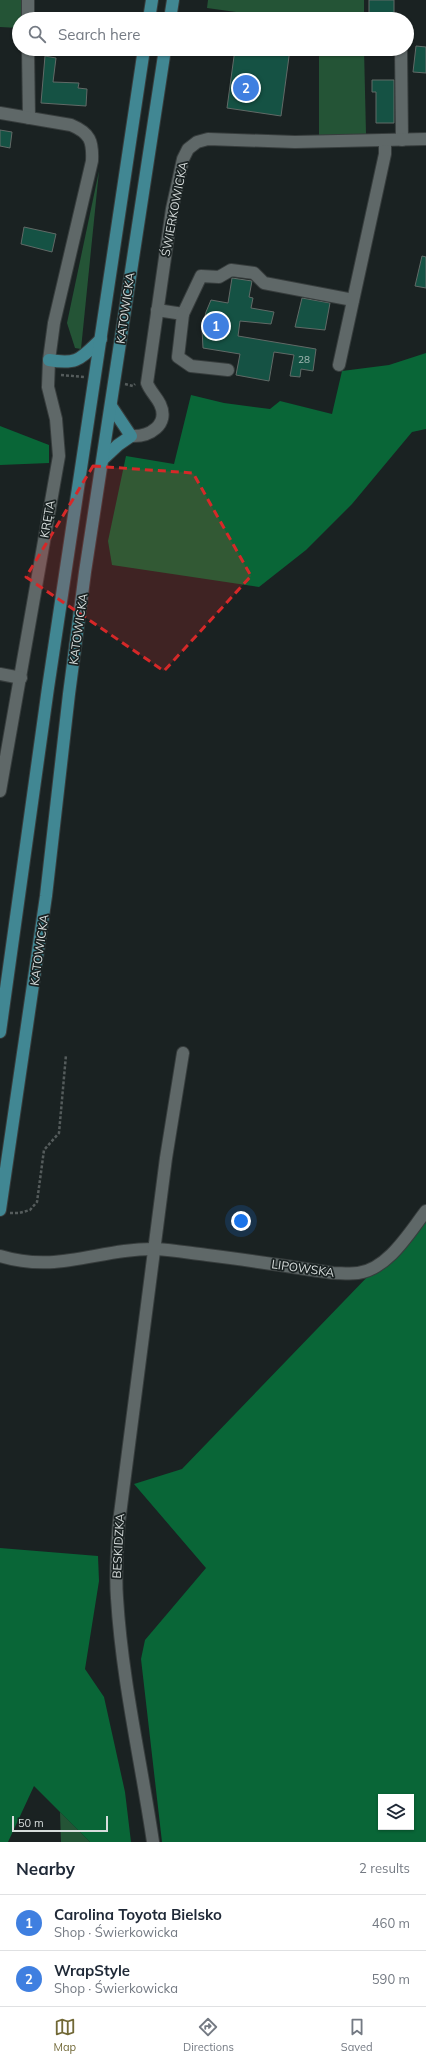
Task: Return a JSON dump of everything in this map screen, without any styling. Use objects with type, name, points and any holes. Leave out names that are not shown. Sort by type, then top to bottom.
[{"type":"main road","points":[[149,12],[152,0]]},
{"type":"main road","points":[[171,12],[173,0]]},
{"type":"main road","name":"KATOWICKA","points":[[0,1032],[48,688],[143,56]]},
{"type":"main road","name":"KATOWICKA","points":[[3,1211],[46,896],[71,677],[85,572],[104,458],[164,56]]},
{"type":"main road","points":[[48,360],[66,363],[77,361],[101,339]]},
{"type":"main road","points":[[104,458],[118,445],[131,436],[111,406]]},
{"type":"street","points":[[28,0],[28,12]]},
{"type":"street","points":[[28,56],[28,118]]},
{"type":"street","points":[[401,56],[402,140]]},
{"type":"street","points":[[0,113],[71,125],[82,130],[90,139],[92,161],[54,324],[48,360]]},
{"type":"street","name":"ŚWIERKOWICKA","points":[[131,436],[150,434],[157,429],[161,422],[160,404],[149,390],[147,383],[172,209],[183,159],[188,149],[196,142],[208,139],[295,142],[426,139]]},
{"type":"street","points":[[339,365],[385,154],[386,140]]},
{"type":"street","points":[[228,370],[191,366],[178,357],[183,314],[201,276],[220,277],[231,270],[254,274],[264,283],[352,300]]},
{"type":"street","points":[[157,310],[183,314]]},
{"type":"street","name":"KRĘTA","points":[[0,791],[59,456],[56,419],[48,387],[48,360]]},
{"type":"street","points":[[0,674],[21,678]]},
{"type":"street","points":[[156,1249],[166,1158],[183,1053]]},
{"type":"street","name":"LIPOWSKA","points":[[0,1256],[26,1262],[69,1262],[112,1254],[156,1249],[333,1273],[358,1273],[373,1269],[393,1253],[426,1212]]},
{"type":"street","name":"BESKIDZKA","points":[[153,1842],[124,1662],[116,1597],[116,1559],[123,1491],[156,1249]]},
{"type":"path","points":[[3,1211],[19,1214],[30,1210],[37,1202],[44,1150],[59,1133],[66,1056]]},
{"type":"highlighted area","points":[[93,466],[193,473],[251,576],[164,671],[26,577]]},
{"type":"green space","points":[[0,0],[23,0],[23,12],[12,12],[12,28],[0,27]]},
{"type":"green space","points":[[208,0],[364,0],[364,12],[236,12],[207,8]]},
{"type":"green space","points":[[319,56],[364,56],[366,134],[319,137]]},
{"type":"green space","points":[[99,171],[81,349],[75,348],[67,323]]},
{"type":"green space","points":[[426,353],[426,429],[412,432],[352,504],[306,550],[259,587],[112,565],[108,541],[126,456],[174,464],[191,395],[224,403],[270,409],[280,401],[332,414],[342,371],[389,365]]},
{"type":"green space","points":[[0,426],[49,445],[49,463],[0,465]]},
{"type":"green space","points":[[426,1216],[426,1842],[162,1842],[141,1659],[145,1640],[206,1568],[134,1484],[182,1469]]},
{"type":"green space","points":[[0,1548],[98,1556],[99,1581],[85,1669],[104,1697],[125,1792],[131,1842],[90,1842],[34,1786],[8,1842],[0,1842]]},
{"type":"green space","points":[[60,1812],[90,1842],[61,1842]]},
{"type":"building","points":[[369,0],[394,0],[394,12],[369,12]]},
{"type":"building","points":[[416,46],[426,47],[426,73],[413,72]]},
{"type":"building","points":[[45,56],[56,58],[53,82],[79,83],[78,88],[87,89],[86,106],[41,103]]},
{"type":"building","points":[[234,56],[289,56],[281,116],[227,108]]},
{"type":"building","points":[[372,80],[394,80],[394,123],[376,123],[376,92],[372,92]]},
{"type":"building","points":[[0,130],[12,132],[10,148],[0,146]]},
{"type":"building","points":[[24,227],[56,234],[52,252],[21,244]]},
{"type":"building","points":[[422,256],[426,257],[426,288],[415,286]]},
{"type":"building","points":[[232,278],[252,281],[249,297],[253,298],[251,308],[274,312],[271,324],[240,321],[238,336],[316,349],[313,371],[301,369],[300,377],[290,376],[294,355],[274,352],[269,381],[236,375],[240,354],[203,348],[202,329],[206,312],[211,300],[228,303]]},
{"type":"building","points":[[302,298],[330,303],[325,330],[295,327]]},
{"type":"place","name":"WrapStyle","points":[[246,88]]},
{"type":"place","name":"Carolina Toyota Bielsko","points":[[216,326]]}]
